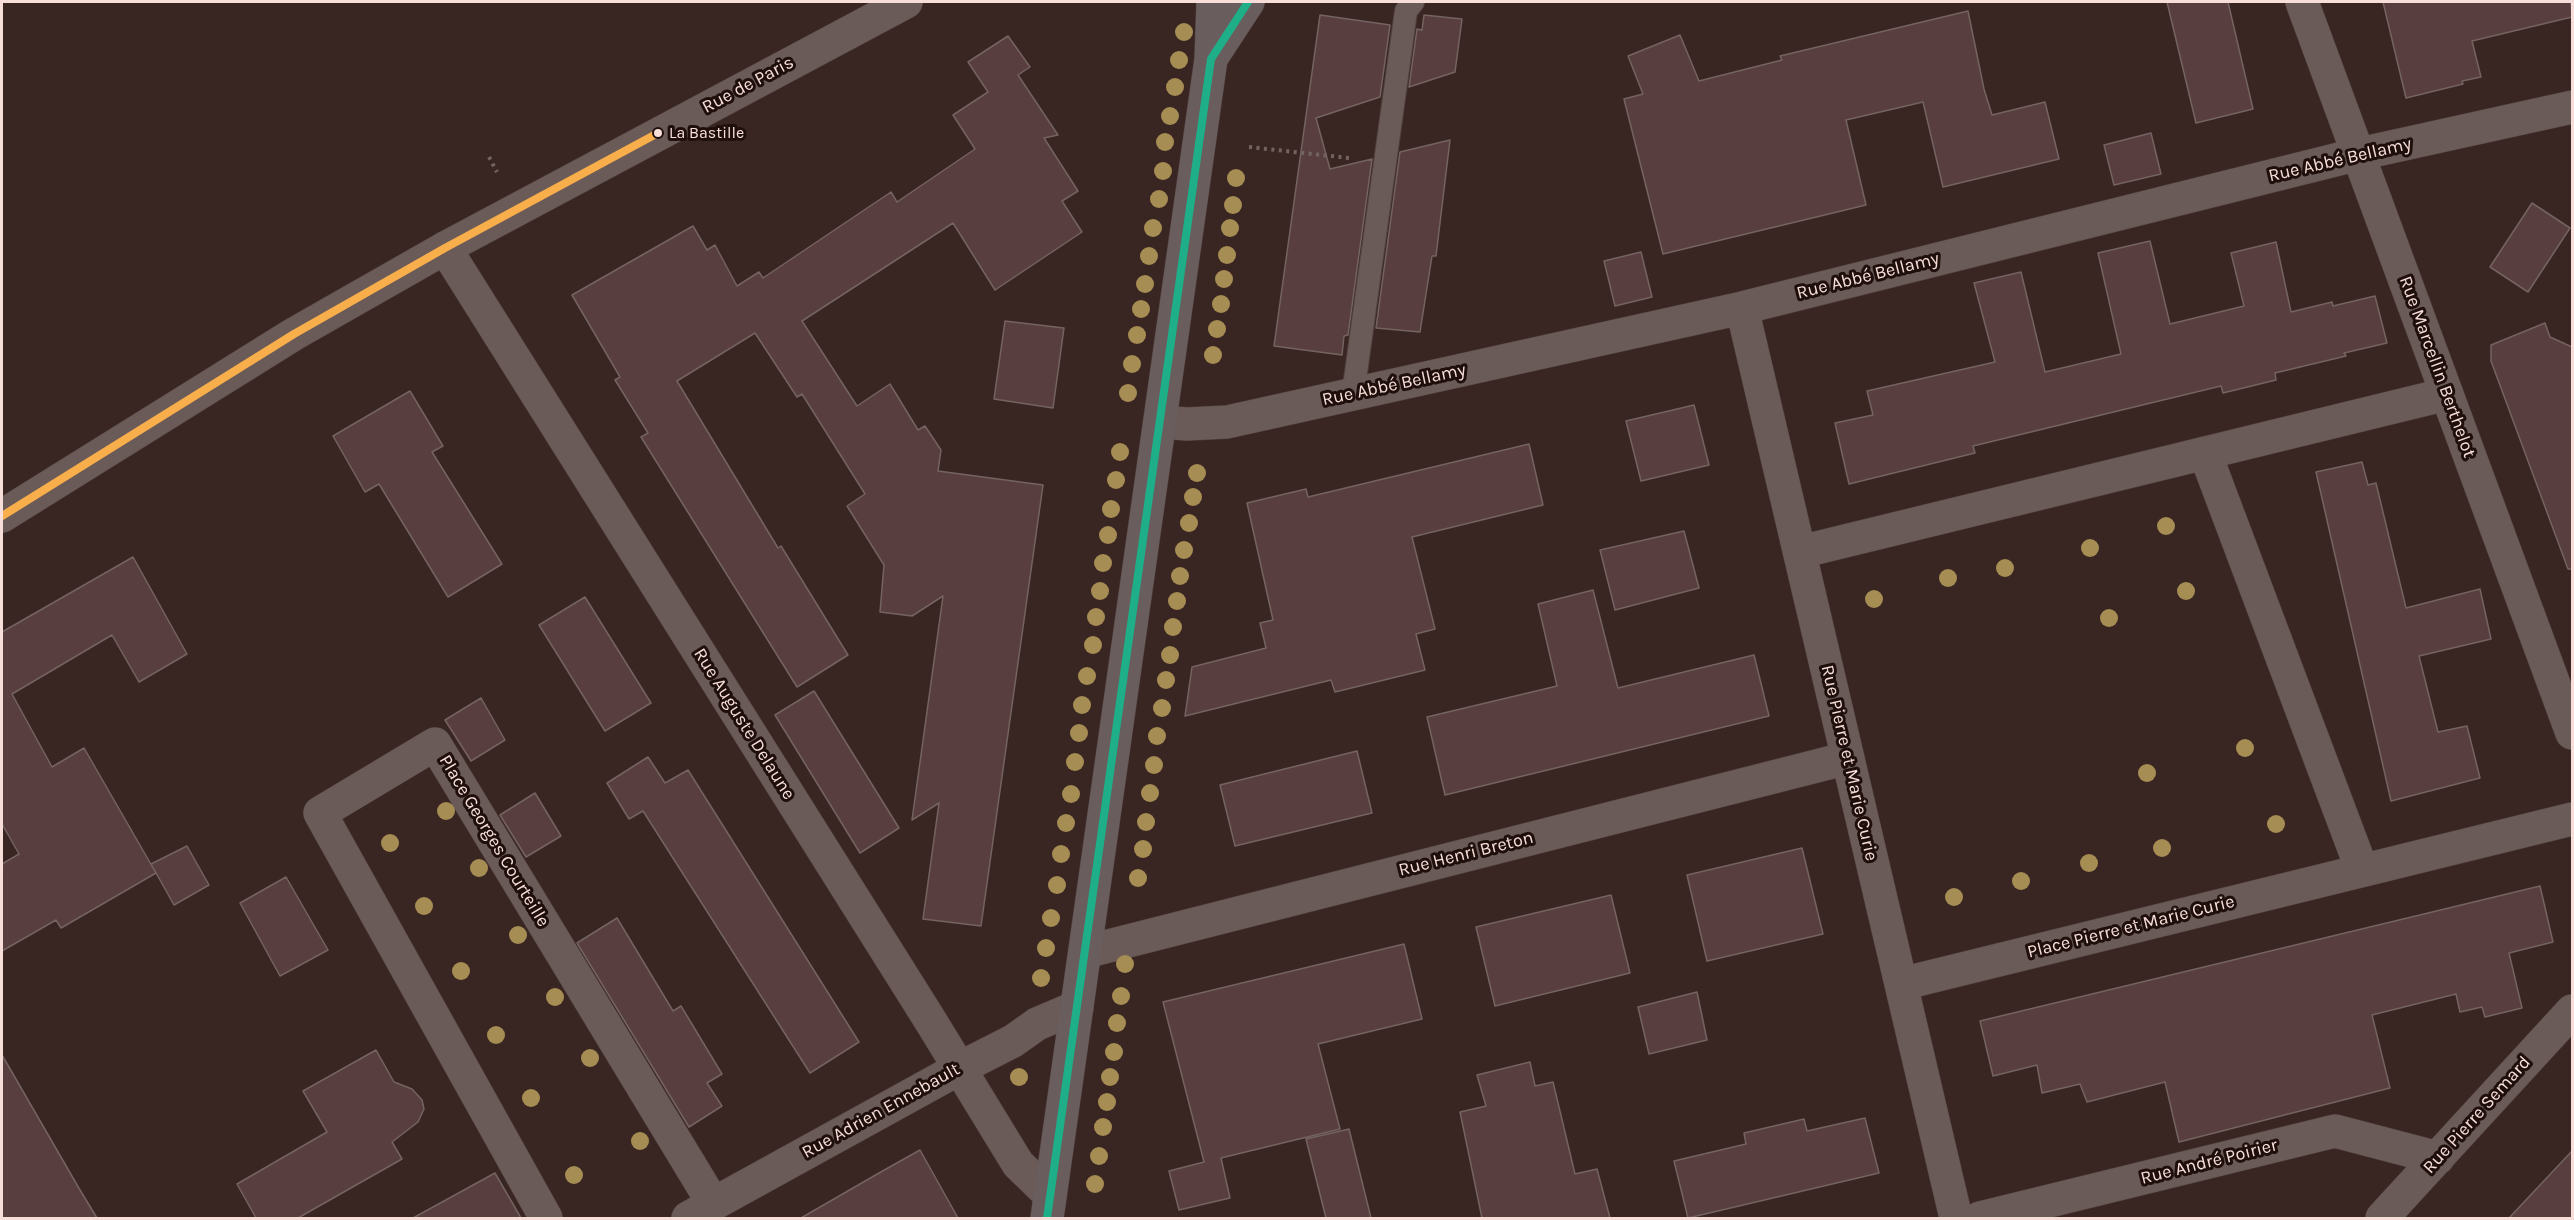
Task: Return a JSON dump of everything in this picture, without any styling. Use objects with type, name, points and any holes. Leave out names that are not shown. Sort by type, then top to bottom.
[{"type":"main road","points":[[1048,1207],[1211,59],[1213,2]]},
{"type":"main road","points":[[1211,59],[1248,2]]},
{"type":"street","name":"Rue de Paris","points":[[2,516],[294,334],[445,248],[906,2]]},
{"type":"street","name":"Rue Marcellin Berthelot","points":[[2302,2],[2572,733]]},
{"type":"street","name":"Rue Abbé Bellamy","points":[[1160,422],[1187,424],[1227,422],[1743,308],[2359,154],[2572,107]]},
{"type":"street","name":"Rue Auguste Delaune","points":[[445,248],[1018,1164],[1048,1207]]},
{"type":"street","name":"Rue Pierre et Marie Curie","points":[[1743,308],[1956,1218]]},
{"type":"street","points":[[1800,552],[2447,394]]},
{"type":"street","points":[[2205,453],[2362,870]]},
{"type":"street","name":"Place Georges Courteille","points":[[546,1218],[320,813],[435,744],[701,1211]]},
{"type":"street","name":"Rue Henri Breton","points":[[1085,952],[1848,758]]},
{"type":"street","name":"Place Pierre et Marie Curie","points":[[1901,984],[2572,819]]},
{"type":"street","name":"Rue Adrien Ennebault","points":[[701,1211],[1013,1041],[1037,1024],[1077,1007]]},
{"type":"street","name":"Rue Pierre Semard","points":[[2382,1218],[2572,1011]]},
{"type":"street","name":"Rue André Poirier","points":[[1980,1218],[2335,1131],[2438,1158]]},
{"type":"lane","points":[[1353,394],[1406,11],[1413,2]]},
{"type":"path","points":[[1249,147],[1385,162]]},
{"type":"building","points":[[2167,2],[2228,2],[2253,109],[2196,123]]},
{"type":"building","points":[[2383,2],[2571,2],[2572,17],[2472,41],[2481,77],[2462,81],[2463,84],[2406,98]]},
{"type":"building","points":[[1968,11],[1984,89],[1992,115],[2045,102],[2059,159],[1943,187],[1923,102],[1846,120],[1866,205],[1663,254],[1624,99],[1643,94],[1628,56],[1680,35],[1699,81],[1782,60],[1780,56]]},
{"type":"building","points":[[1320,15],[1390,25],[1380,97],[1316,118],[1330,169],[1372,159],[1348,335],[1344,336],[1342,355],[1274,346]]},
{"type":"building","points":[[1424,15],[1462,19],[1455,72],[1409,87],[1417,29],[1422,30]]},
{"type":"building","points":[[1008,36],[1030,67],[1018,75],[1058,135],[1044,138],[1078,191],[1062,201],[1082,232],[995,290],[953,223],[802,321],[857,406],[890,384],[918,430],[925,426],[941,450],[938,471],[1043,485],[981,926],[923,919],[939,803],[912,820],[943,596],[912,616],[880,612],[884,565],[847,506],[865,494],[802,394],[797,397],[755,333],[677,381],[778,548],[781,546],[848,655],[797,687],[641,437],[648,433],[615,380],[620,377],[572,295],[693,226],[707,250],[715,245],[737,286],[759,272],[763,278],[891,192],[897,202],[975,149],[953,115],[988,92],[968,62]]},
{"type":"building","points":[[2151,133],[2161,174],[2114,185],[2104,145]]},
{"type":"building","points":[[1450,140],[1436,256],[1432,256],[1420,332],[1376,328],[1400,152]]},
{"type":"building","points":[[2532,203],[2570,228],[2528,292],[2490,267]]},
{"type":"building","points":[[2150,241],[2170,324],[2244,306],[2231,253],[2276,242],[2291,312],[2332,302],[2333,306],[2375,296],[2387,343],[2344,353],[2346,356],[2275,373],[2276,380],[2223,393],[2221,386],[1973,446],[1975,453],[1849,484],[1835,423],[1873,415],[1867,391],[1995,362],[1974,283],[2021,272],[2045,372],[2121,354],[2098,253]]},
{"type":"building","points":[[1641,252],[1652,297],[1615,306],[1604,261]]},
{"type":"building","points":[[1005,321],[1064,328],[1053,408],[994,399]]},
{"type":"building","points":[[2545,323],[2550,337],[2572,347],[2572,569],[2568,569],[2491,361],[2491,345]]},
{"type":"building","points":[[410,391],[443,446],[432,452],[502,564],[448,597],[379,484],[365,492],[333,436]]},
{"type":"building","points":[[1694,405],[1709,465],[1641,481],[1626,421]]},
{"type":"building","points":[[1529,444],[1543,505],[1412,537],[1435,629],[1416,634],[1425,670],[1335,692],[1331,680],[1185,716],[1192,667],[1266,648],[1260,623],[1273,620],[1247,503],[1306,489],[1308,497]]},
{"type":"building","points":[[2362,462],[2368,485],[2376,483],[2406,608],[2480,589],[2491,639],[2419,656],[2438,732],[2467,726],[2480,778],[2391,801],[2316,472]]},
{"type":"building","points":[[1684,531],[1699,588],[1615,610],[1600,550]]},
{"type":"building","points":[[133,557],[187,654],[139,682],[112,635],[12,694],[52,767],[84,748],[156,873],[61,928],[56,920],[2,951],[2,864],[19,854],[2,824],[2,632]]},
{"type":"building","points":[[1593,590],[1618,688],[1754,655],[1769,716],[1445,795],[1427,717],[1557,686],[1538,604]]},
{"type":"building","points":[[585,597],[651,703],[605,731],[539,625]]},
{"type":"building","points":[[814,691],[899,828],[860,853],[775,715]]},
{"type":"building","points":[[481,698],[505,740],[471,761],[445,720]]},
{"type":"building","points":[[1357,751],[1372,813],[1235,846],[1220,785]]},
{"type":"building","points":[[648,757],[665,783],[688,770],[859,1042],[810,1073],[643,811],[629,819],[607,783]]},
{"type":"building","points":[[535,793],[561,836],[526,857],[500,815]]},
{"type":"building","points":[[187,846],[209,885],[174,905],[151,864]]},
{"type":"building","points":[[1802,848],[1823,934],[1707,961],[1687,875]]},
{"type":"building","points":[[286,877],[328,950],[280,976],[240,903]]},
{"type":"building","points":[[2540,886],[2553,942],[2509,953],[2522,1008],[2485,1017],[2482,1007],[2460,1012],[2456,994],[2372,1015],[2390,1088],[2179,1142],[2165,1082],[2087,1102],[2080,1084],[2042,1093],[2037,1065],[1993,1076],[1980,1021]]},
{"type":"building","points":[[1611,895],[1630,973],[1495,1006],[1476,927]]},
{"type":"building","points":[[617,918],[673,1011],[681,1006],[722,1074],[707,1083],[722,1106],[689,1127],[577,943]]},
{"type":"building","points":[[1404,944],[1422,1019],[1318,1044],[1340,1129],[1221,1158],[1230,1198],[1179,1210],[1169,1171],[1204,1162],[1163,1002]]},
{"type":"building","points":[[1697,992],[1707,1040],[1649,1054],[1638,1007]]},
{"type":"building","points":[[376,1050],[394,1082],[412,1089],[422,1100],[424,1109],[418,1122],[392,1142],[402,1159],[298,1218],[256,1218],[237,1184],[327,1132],[303,1091]]},
{"type":"building","points":[[2,1055],[80,1190],[97,1218],[2,1218]]},
{"type":"building","points":[[1530,1062],[1535,1086],[1553,1082],[1575,1174],[1597,1169],[1610,1218],[1482,1218],[1460,1112],[1486,1106],[1477,1075]]},
{"type":"building","points":[[1865,1118],[1879,1173],[1688,1218],[1674,1161],[1746,1144],[1744,1133],[1804,1119],[1807,1131]]},
{"type":"building","points":[[1349,1129],[1371,1218],[1326,1218],[1306,1139]]},
{"type":"building","points":[[920,1150],[958,1218],[801,1218],[879,1173]]},
{"type":"building","points":[[2572,1151],[2572,1218],[2509,1218]]},
{"type":"building","points":[[495,1173],[521,1218],[413,1218]]},
{"type":"transit line","points":[[1047,1218],[1211,59],[1248,2]]},
{"type":"transit line","points":[[2,516],[294,334],[445,248],[658,133]]},
{"type":"place","name":"La Bastille","points":[[658,133]]}]
